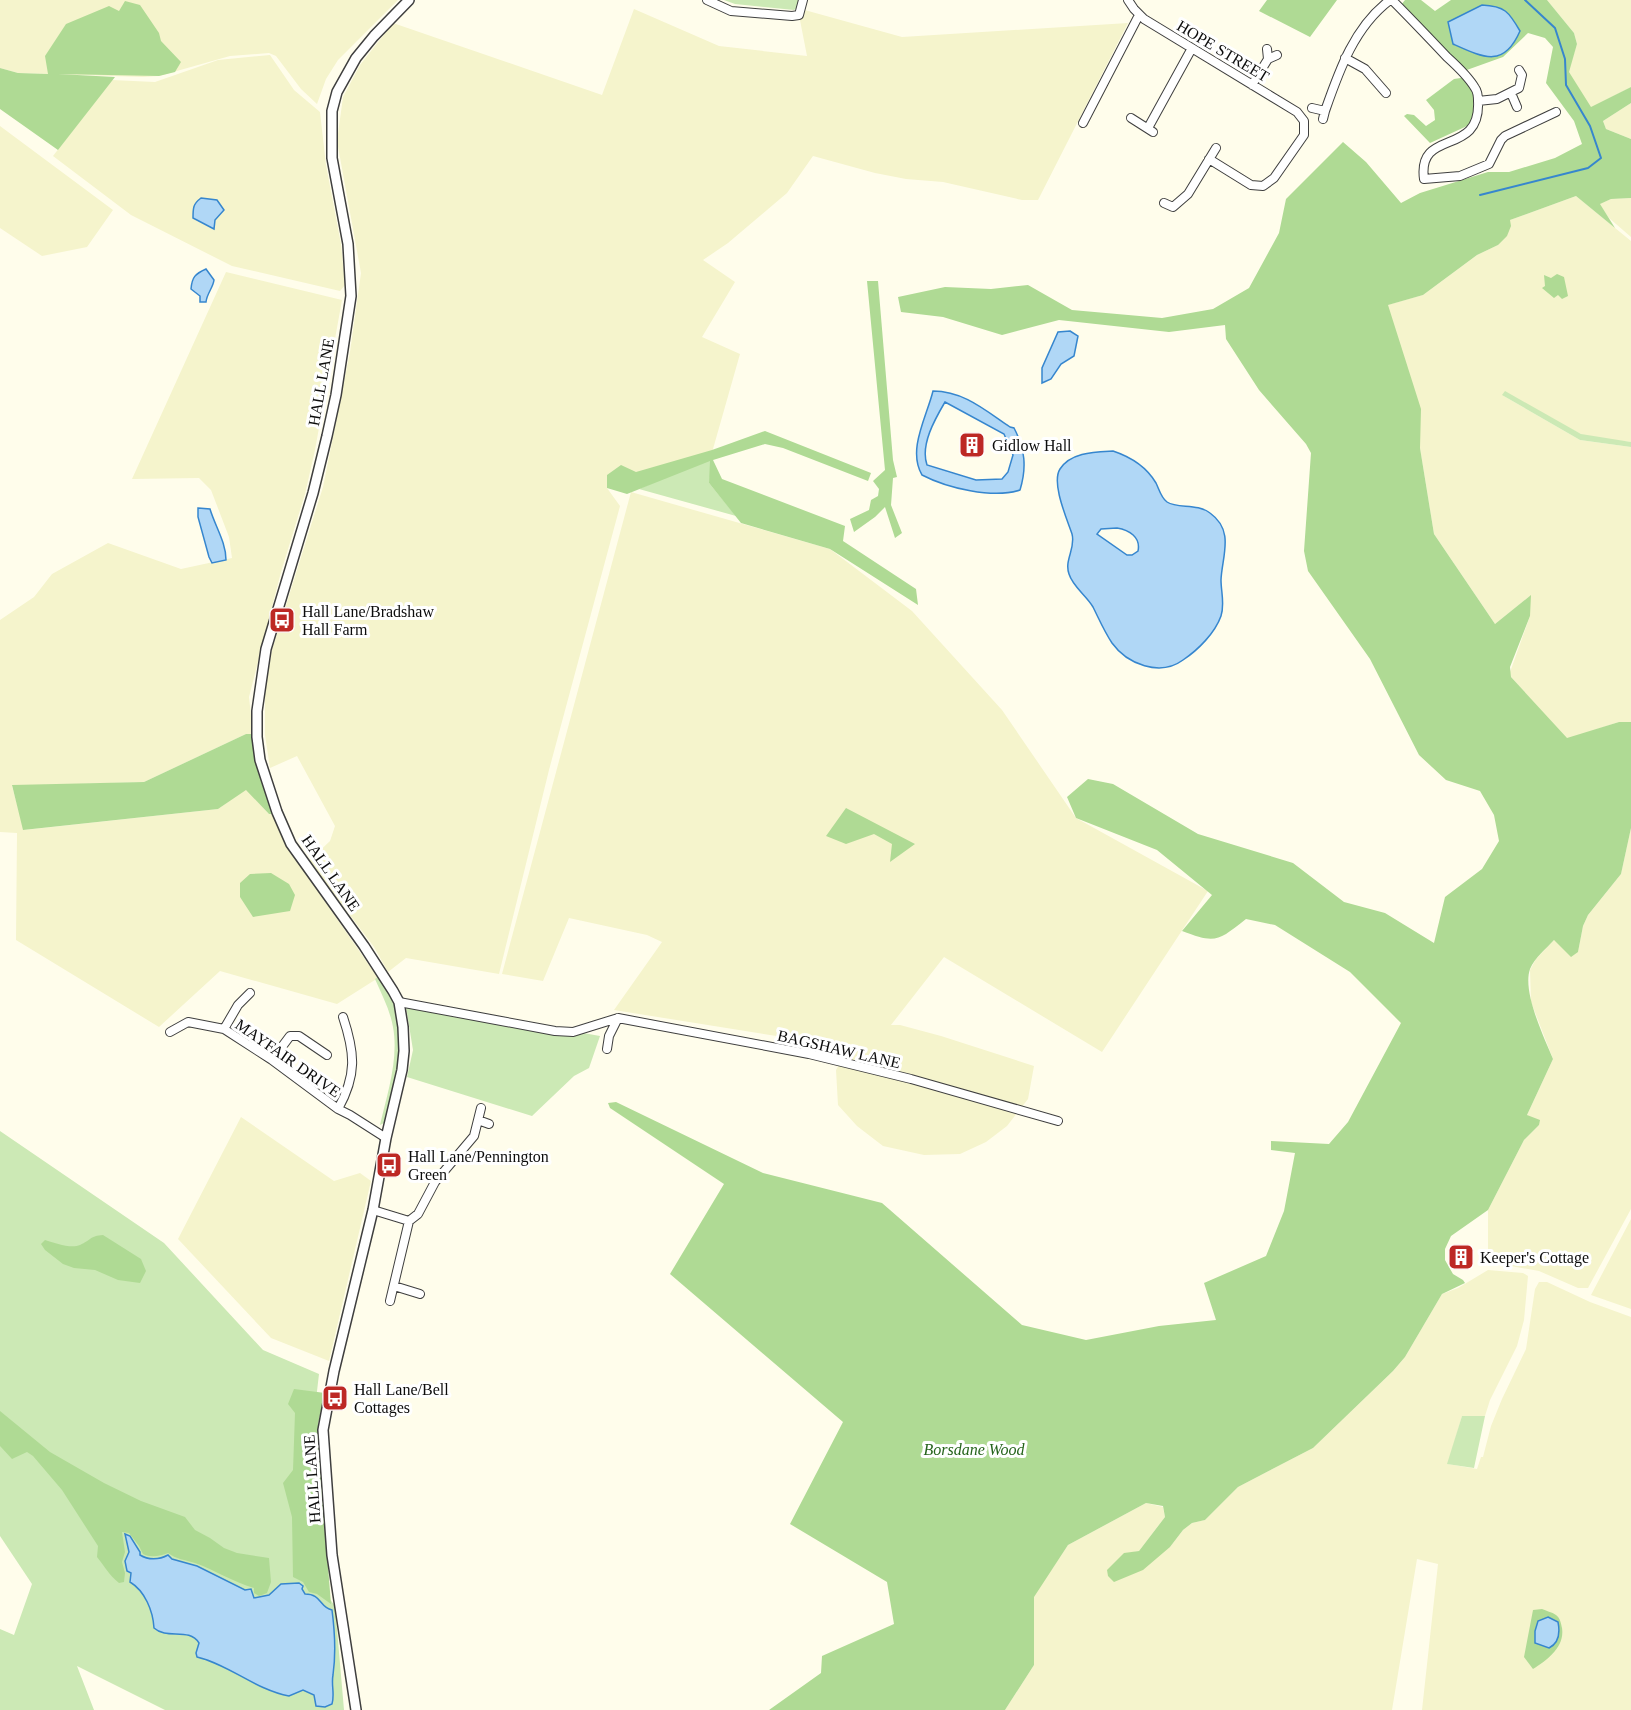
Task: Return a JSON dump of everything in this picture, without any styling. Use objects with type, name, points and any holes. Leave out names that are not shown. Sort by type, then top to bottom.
[{"type":"street","name":"HALL LANE","points":[[356,1710],[332,1555],[322,1430],[373,1210],[404,1051],[399,1002],[364,946],[291,844],[264,777],[257,737],[260,689],[266,650],[313,493],[336,395],[351,290],[348,244],[332,158],[332,111],[337,92],[356,58],[409,0]]},
{"type":"street","points":[[707,0],[731,11],[792,16],[799,15],[803,0]]},
{"type":"street","name":"HOPE STREET","points":[[1128,0],[1139,15],[1297,112],[1305,124],[1304,135],[1274,178],[1263,186],[1251,185],[1209,159]]},
{"type":"street","points":[[1312,108],[1324,115],[1345,58],[1372,17],[1391,0],[1466,76],[1474,86],[1478,101],[1478,111],[1473,128],[1426,156],[1424,179],[1460,176],[1489,164],[1505,136],[1556,112]]},
{"type":"street","points":[[1083,123],[1139,15]]},
{"type":"street","points":[[1131,118],[1150,130],[1192,48]]},
{"type":"street","points":[[1267,49],[1268,59]]},
{"type":"street","points":[[1252,85],[1268,59],[1276,55]]},
{"type":"street","points":[[1345,58],[1365,69],[1387,93]]},
{"type":"street","points":[[1478,101],[1497,99],[1511,93],[1521,84],[1520,70]]},
{"type":"street","points":[[1511,93],[1517,106]]},
{"type":"street","points":[[1169,215],[1173,207],[1188,194],[1216,147]]},
{"type":"street","points":[[1164,203],[1173,207]]},
{"type":"street","points":[[224,1029],[238,1005],[250,993]]},
{"type":"street","points":[[399,1002],[555,1031],[573,1032],[614,1019]]},
{"type":"street","points":[[338,1109],[347,1093],[353,1069],[351,1042],[343,1017]]},
{"type":"street","points":[[607,1049],[614,1019]]},
{"type":"street","name":"BAGSHAW LANE","points":[[614,1019],[809,1054],[911,1079],[1058,1121]]},
{"type":"street","name":"MAYFAIR DRIVE","points":[[170,1032],[188,1022],[224,1029],[272,1060],[338,1109],[386,1138]]},
{"type":"street","points":[[272,1060],[290,1036],[299,1036],[327,1055]]},
{"type":"street","points":[[390,1301],[409,1221],[417,1214],[435,1182],[474,1136],[481,1108]]},
{"type":"street","points":[[478,1120],[489,1124]]},
{"type":"street","points":[[373,1210],[409,1221]]},
{"type":"street","points":[[394,1286],[420,1294]]},
{"type":"green space","points":[[0,0],[398,0],[338,60],[326,79],[317,104],[301,89],[276,56],[269,53],[230,56],[159,76],[143,77],[18,73],[0,68]]},
{"type":"green space","points":[[724,0],[800,0],[794,10],[735,4]]},
{"type":"green space","points":[[1267,0],[1337,0],[1310,37],[1259,11]]},
{"type":"green space","name":"Borsdane Wood","points":[[1405,0],[1421,0],[1435,11],[1451,0],[1547,0],[1574,33],[1577,44],[1569,72],[1591,107],[1631,87],[1631,103],[1603,121],[1606,129],[1631,139],[1631,198],[1611,199],[1600,204],[1615,228],[1576,196],[1510,220],[1511,226],[1507,236],[1498,245],[1477,255],[1423,295],[1388,305],[1421,409],[1420,448],[1434,534],[1495,624],[1531,595],[1530,616],[1510,667],[1511,677],[1567,738],[1619,722],[1631,722],[1631,828],[1621,874],[1588,915],[1583,926],[1578,952],[1571,957],[1554,940],[1530,969],[1528,979],[1531,1002],[1553,1059],[1527,1115],[1540,1120],[1539,1125],[1524,1140],[1488,1210],[1451,1236],[1445,1249],[1445,1260],[1453,1274],[1465,1283],[1442,1294],[1405,1357],[1313,1448],[1238,1487],[1205,1520],[1192,1523],[1183,1530],[1170,1547],[1143,1570],[1114,1582],[1108,1576],[1107,1570],[1124,1553],[1139,1551],[1165,1517],[1163,1506],[1146,1503],[1068,1545],[1034,1597],[1034,1665],[1005,1710],[769,1710],[821,1673],[822,1656],[894,1624],[887,1582],[790,1524],[843,1422],[670,1274],[724,1184],[610,1108],[608,1103],[616,1102],[763,1173],[882,1203],[1022,1325],[1086,1340],[1159,1326],[1216,1320],[1204,1283],[1266,1256],[1284,1211],[1295,1153],[1271,1150],[1271,1141],[1329,1144],[1348,1122],[1401,1023],[1350,972],[1275,925],[1246,919],[1222,936],[1210,939],[1182,931],[1212,895],[1157,850],[1076,818],[1067,797],[1088,779],[1113,784],[1198,834],[1293,863],[1344,902],[1385,913],[1434,943],[1445,897],[1482,869],[1499,841],[1494,815],[1480,791],[1446,780],[1419,755],[1370,659],[1308,571],[1304,551],[1311,453],[1306,444],[1259,390],[1226,339],[1225,325],[1169,332],[1059,320],[1002,335],[943,317],[901,312],[898,297],[945,287],[991,289],[1028,285],[1072,310],[1162,318],[1213,309],[1249,288],[1279,233],[1286,199],[1343,142],[1366,162],[1401,203],[1420,193],[1488,172],[1509,172],[1555,158],[1582,144],[1574,121],[1546,83],[1553,47],[1545,38],[1528,33],[1503,57],[1464,71],[1401,5]]},
{"type":"green space","points":[[1547,0],[1631,0],[1631,87],[1591,108],[1568,72],[1577,44],[1574,33]]},
{"type":"green space","points":[[125,1],[140,5],[159,33],[161,41],[181,62],[175,72],[159,76],[58,74],[115,77],[58,150],[0,109],[0,68],[18,73],[48,74],[45,56],[66,24],[109,6],[119,11]]},
{"type":"green space","points":[[634,9],[719,46],[807,56],[799,15],[801,9],[902,37],[1128,23],[1038,200],[1022,200],[943,182],[906,179],[875,173],[813,156],[787,193],[728,243],[703,260],[735,282],[702,337],[740,354],[711,456],[607,488],[620,506],[549,770],[499,974],[406,958],[388,972],[374,947],[309,861],[330,841],[335,826],[297,756],[270,768],[265,735],[265,689],[272,650],[323,487],[350,352],[361,273],[337,141],[343,97],[360,65],[393,23],[602,95]]},
{"type":"green space","points":[[270,55],[294,90],[320,112],[326,165],[341,244],[345,285],[340,291],[232,266],[131,215],[53,156],[112,80],[155,82],[218,60]]},
{"type":"green space","points":[[1467,77],[1473,91],[1473,119],[1467,126],[1430,143],[1404,116],[1414,115],[1426,126],[1435,120],[1434,110],[1426,100],[1454,79]]},
{"type":"green space","points":[[1631,103],[1631,139],[1606,129],[1603,121]]},
{"type":"green space","points":[[0,126],[113,210],[87,247],[42,256],[0,228]]},
{"type":"green space","points":[[1576,196],[1631,241],[1631,442],[1587,437],[1502,395],[1580,440],[1631,447],[1631,722],[1619,722],[1567,739],[1511,677],[1510,672],[1530,616],[1530,596],[1495,624],[1434,534],[1420,448],[1387,305],[1423,295],[1477,255],[1498,245],[1510,220]]},
{"type":"green space","points":[[1631,198],[1631,237],[1609,218],[1599,204],[1611,199]]},
{"type":"green space","points":[[226,272],[342,300],[305,494],[281,572],[249,697],[253,734],[246,734],[144,782],[12,786],[24,830],[218,809],[246,789],[269,814],[273,814],[285,844],[378,978],[337,1004],[220,971],[159,1027],[16,940],[17,833],[0,832],[0,620],[34,597],[52,574],[108,543],[181,569],[232,558],[229,537],[211,490],[199,478],[132,479]]},
{"type":"green space","points":[[1557,274],[1564,277],[1568,296],[1562,299],[1558,295],[1554,298],[1542,288],[1545,286],[1544,275],[1551,278]]},
{"type":"green space","points":[[867,281],[878,281],[893,460],[897,477],[893,478],[891,505],[902,533],[895,538],[885,507],[854,532],[850,519],[869,510],[871,500],[878,496],[879,489],[873,481],[885,470]]},
{"type":"green space","points":[[1505,391],[1581,434],[1631,442],[1631,447],[1580,440],[1502,395]]},
{"type":"green space","points":[[765,431],[871,473],[868,481],[783,448],[765,444],[713,460],[722,479],[845,526],[843,541],[916,589],[918,605],[830,549],[741,523],[709,483],[710,461],[627,494],[607,488],[607,475],[621,465],[636,472],[712,450]]},
{"type":"green space","points":[[713,456],[709,483],[736,516],[639,489]]},
{"type":"green space","points":[[631,492],[830,549],[912,611],[1002,710],[1076,818],[1208,891],[1102,1052],[944,957],[891,1025],[900,1025],[941,1036],[1034,1066],[1028,1099],[1007,1126],[986,1142],[960,1154],[924,1155],[883,1146],[857,1126],[838,1105],[836,1070],[847,1050],[792,1034],[789,1038],[614,1010],[662,942],[647,935],[569,918],[543,981],[502,974]]},
{"type":"green space","points":[[246,734],[253,734],[258,772],[273,814],[269,814],[246,790],[218,809],[23,830],[12,785],[144,782]]},
{"type":"green space","points":[[846,808],[915,844],[890,862],[892,844],[874,834],[846,844],[826,836]]},
{"type":"green space","points":[[1631,828],[1631,1209],[1588,1288],[1578,1288],[1539,1271],[1488,1262],[1488,1210],[1524,1140],[1539,1125],[1527,1115],[1553,1059],[1531,1002],[1530,970],[1536,959],[1554,940],[1578,952],[1583,926],[1588,915],[1621,874]]},
{"type":"green space","points":[[271,873],[289,884],[295,895],[290,911],[253,917],[240,897],[240,883],[250,874]]},
{"type":"green space","points":[[380,975],[396,1009],[400,1054],[388,1121],[380,1125],[391,1077],[394,1039],[392,1021],[375,979]]},
{"type":"green space","points":[[406,1007],[556,1035],[583,1033],[600,1036],[589,1068],[574,1076],[532,1116],[407,1077],[413,1050]]},
{"type":"green space","points":[[241,1117],[334,1181],[360,1173],[371,1181],[329,1361],[271,1338],[178,1239]]},
{"type":"green space","points":[[0,1131],[164,1243],[263,1350],[319,1374],[314,1417],[319,1585],[335,1606],[344,1710],[165,1710],[77,1666],[94,1710],[0,1710],[0,1629],[14,1635],[32,1584],[0,1536]]},
{"type":"green space","points":[[1631,1219],[1631,1309],[1591,1295]]},
{"type":"green space","points":[[103,1235],[141,1259],[146,1271],[140,1283],[118,1280],[95,1270],[74,1268],[63,1264],[41,1244],[45,1240],[76,1246],[93,1237]]},
{"type":"green space","points":[[1488,1270],[1523,1273],[1528,1276],[1524,1320],[1517,1346],[1490,1400],[1485,1416],[1462,1416],[1448,1464],[1477,1469],[1483,1457],[1491,1426],[1526,1349],[1535,1289],[1539,1282],[1547,1282],[1590,1302],[1631,1317],[1631,1710],[1422,1710],[1438,1564],[1417,1559],[1392,1710],[1005,1710],[1034,1665],[1033,1597],[1068,1545],[1146,1503],[1163,1507],[1165,1517],[1139,1551],[1124,1554],[1170,1547],[1183,1530],[1192,1523],[1205,1520],[1238,1487],[1313,1448],[1405,1357],[1442,1294],[1458,1288]]},
{"type":"green space","points":[[294,1389],[325,1393],[318,1424],[318,1442],[331,1604],[317,1594],[309,1592],[303,1582],[293,1577],[292,1517],[283,1483],[293,1470],[295,1413],[288,1404]]},
{"type":"green space","points":[[0,1411],[50,1452],[104,1483],[141,1501],[185,1517],[195,1530],[224,1548],[237,1553],[269,1558],[271,1582],[267,1593],[259,1596],[254,1593],[254,1588],[168,1553],[156,1556],[143,1554],[129,1533],[122,1532],[125,1552],[122,1562],[125,1573],[124,1582],[119,1583],[97,1557],[98,1546],[62,1490],[33,1456],[27,1452],[12,1459],[0,1446]]},
{"type":"green space","points":[[1462,1416],[1485,1416],[1474,1468],[1447,1464]]},
{"type":"green space","points":[[1542,1609],[1558,1618],[1562,1626],[1562,1635],[1554,1652],[1533,1669],[1524,1657],[1533,1610]]},
{"type":"water","points":[[1482,5],[1506,11],[1520,31],[1514,43],[1500,55],[1484,56],[1453,44],[1448,22]]},
{"type":"water","points":[[201,198],[217,200],[224,210],[215,220],[214,229],[193,218],[196,202]]},
{"type":"water","points":[[206,269],[214,280],[206,302],[200,302],[200,296],[191,289],[191,285],[195,276]]},
{"type":"water","points":[[1070,331],[1078,336],[1074,356],[1061,364],[1051,379],[1042,383],[1042,368],[1058,332]]},
{"type":"water","points":[[933,391],[965,398],[1014,428],[1021,443],[1024,458],[1024,474],[1020,490],[997,493],[970,491],[922,475],[918,465],[917,444]],"holes":[[[945,402],[1004,434],[1013,455],[1008,472],[1002,479],[976,480],[927,465],[925,457],[927,441]]]},
{"type":"water","points":[[1113,451],[1132,459],[1143,467],[1167,502],[1194,507],[1210,513],[1218,520],[1225,536],[1221,616],[1215,629],[1205,641],[1189,656],[1174,665],[1154,668],[1126,657],[1112,643],[1093,607],[1073,583],[1069,574],[1068,564],[1073,539],[1057,483],[1060,469],[1070,459],[1077,456]],"holes":[[[1101,529],[1121,529],[1130,532],[1138,542],[1138,551],[1132,555],[1127,555],[1097,534]]]},
{"type":"water","points":[[198,508],[210,509],[222,540],[226,560],[212,563],[198,517]]},
{"type":"water","points":[[125,1534],[130,1536],[143,1557],[157,1559],[168,1555],[172,1559],[197,1566],[245,1590],[251,1589],[254,1598],[269,1595],[281,1584],[299,1583],[303,1586],[305,1594],[318,1598],[332,1610],[335,1651],[332,1704],[325,1707],[316,1706],[314,1695],[303,1690],[289,1696],[265,1688],[197,1657],[199,1643],[195,1638],[184,1634],[165,1633],[154,1628],[147,1602],[130,1582],[131,1573],[127,1571],[125,1561],[129,1552]]},
{"type":"water","points":[[1548,1617],[1558,1622],[1559,1630],[1557,1640],[1549,1648],[1535,1643],[1538,1621]]},
{"type":"waterway","points":[[1480,195],[1588,168],[1601,158],[1590,126],[1566,85],[1565,59],[1555,28],[1525,0]]},
{"type":"place","name":"Gidlow Hall","points":[[972,445]]},
{"type":"place","name":"Hall Lane/Bradshaw Hall Farm","points":[[282,620]]},
{"type":"place","name":"Hall Lane/Pennington Green","points":[[389,1165]]},
{"type":"place","name":"Keeper's Cottage","points":[[1461,1257]]},
{"type":"place","name":"Hall Lane/Bell Cottages","points":[[335,1398]]}]
